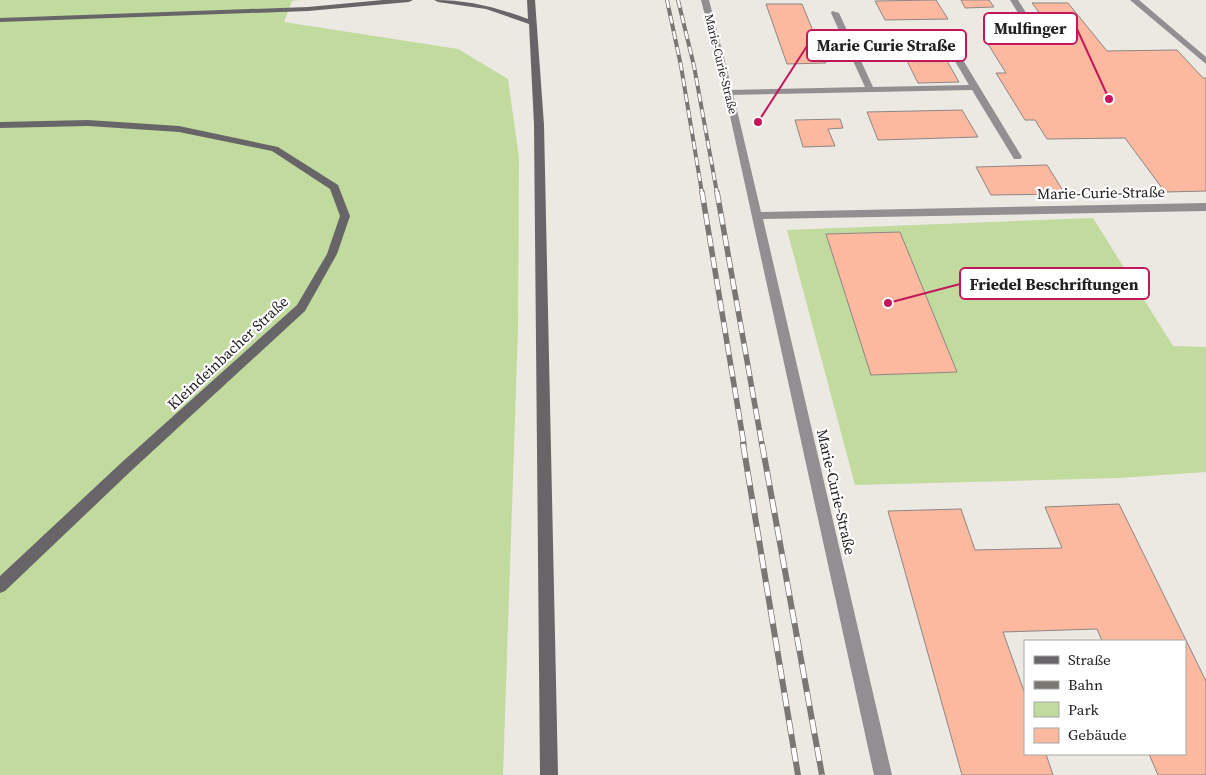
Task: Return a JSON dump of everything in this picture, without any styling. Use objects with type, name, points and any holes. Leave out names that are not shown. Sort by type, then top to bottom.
[{"type":"street","points":[[0,20],[308,8],[409,0]]},
{"type":"street","points":[[438,0],[487,6],[532,23]]},
{"type":"street","points":[[531,0],[540,154],[549,775]]},
{"type":"street","name":"Marie-Curie-Straße","points":[[705,0],[729,93],[882,775]]},
{"type":"street","points":[[1014,0],[1032,27]]},
{"type":"street","points":[[1134,0],[1206,62]]},
{"type":"street","points":[[835,13],[870,89]]},
{"type":"street","points":[[946,39],[1017,157]]},
{"type":"street","points":[[729,93],[975,87]]},
{"type":"street","name":"Kleindeinbacher Straße","points":[[0,125],[88,123],[179,129],[275,149],[334,187],[345,216],[332,254],[301,308],[126,467],[0,586]]},
{"type":"street","name":"Marie-Curie-Straße","points":[[757,216],[1206,207]]},
{"type":"green space","points":[[0,0],[300,0],[292,1],[284,22],[458,49],[508,79],[519,158],[518,328],[503,775],[0,775]]},
{"type":"green space","points":[[1093,218],[1173,346],[1206,347],[1206,472],[1118,478],[855,485],[787,230]]},
{"type":"building","points":[[936,0],[948,19],[885,20],[875,1]]},
{"type":"building","points":[[961,0],[989,0],[994,7],[965,8]]},
{"type":"building","points":[[1032,3],[1068,3],[1107,51],[1177,50],[1203,78],[1206,78],[1206,191],[1165,192],[1125,138],[1047,139],[1035,120],[1025,120],[996,73],[1006,73],[983,36],[1056,35]]},
{"type":"building","points":[[766,4],[802,4],[826,63],[787,64]]},
{"type":"building","points":[[935,40],[959,82],[918,83],[897,41]]},
{"type":"building","points":[[962,110],[978,137],[878,140],[867,112]]},
{"type":"building","points":[[840,119],[843,128],[828,129],[835,146],[803,147],[795,120]]},
{"type":"building","points":[[1047,165],[1065,194],[991,195],[976,167]]},
{"type":"building","points":[[900,232],[957,372],[871,375],[826,234]]},
{"type":"building","points":[[1119,504],[1186,640],[1102,640],[1097,629],[1003,632],[1024,691],[1024,755],[1046,755],[1053,775],[962,775],[888,511],[961,509],[975,550],[1062,548],[1045,507]]},
{"type":"building","points":[[1186,640],[1206,681],[1206,775],[1158,775],[1149,755],[1186,755]]},
{"type":"railway","points":[[667,0],[681,66],[702,193]]},
{"type":"railway","points":[[678,0],[694,66],[717,193]]},
{"type":"railway","points":[[702,192],[744,445]]},
{"type":"railway","points":[[717,192],[762,445]]},
{"type":"railway","points":[[743,444],[798,775]]},
{"type":"railway","points":[[762,444],[822,775]]},
{"type":"place","name":"Mulfinger","points":[[1109,99]]},
{"type":"place","name":"Marie Curie Straße","points":[[758,122]]},
{"type":"place","name":"Friedel Beschriftungen","points":[[888,303]]}]
